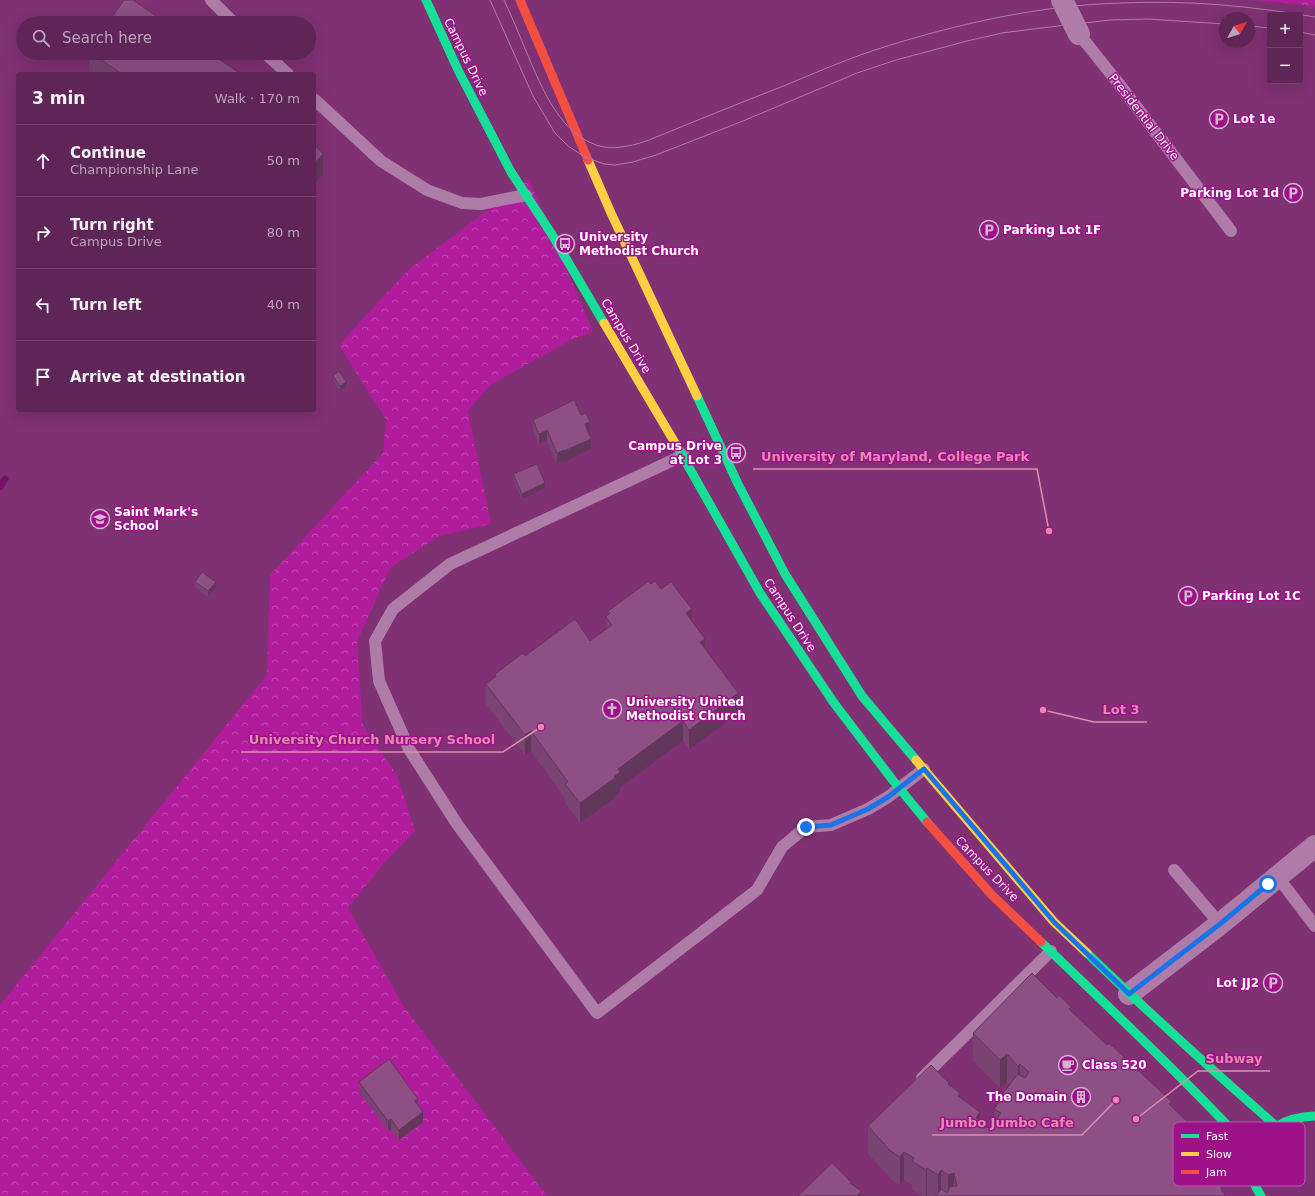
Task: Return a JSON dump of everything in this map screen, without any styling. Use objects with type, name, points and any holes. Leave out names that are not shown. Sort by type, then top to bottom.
[{"type":"street","name":"Campus Drive","points":[[426,0],[458,70],[496,146],[511,172],[551,233],[684,455],[760,593],[834,703],[939,836],[991,894],[1179,1075],[1225,1122]]},
{"type":"street","name":"Campus Drive","points":[[520,0],[611,213],[738,484],[785,574],[862,696],[1054,922],[1129,994],[1230,1087],[1271,1122]]},
{"type":"street","name":"Presidential Drive","points":[[1062,0],[1079,34]]},
{"type":"street","points":[[1129,994],[1220,924],[1315,846]]},
{"type":"street","points":[[1281,1122],[1290,1118],[1305,1115],[1315,1116]]},
{"type":"street","points":[[1256,1186],[1261,1196]]},
{"type":"lane","points":[[211,0],[227,16]]},
{"type":"lane","name":"Presidential Drive","points":[[1079,34],[1231,231]]},
{"type":"lane","points":[[273,60],[286,72]]},
{"type":"lane","points":[[316,101],[381,161],[427,190],[462,203],[481,204],[526,195]]},
{"type":"lane","points":[[684,455],[450,564],[393,609],[375,641],[379,681],[409,749],[457,824],[597,1013],[757,890],[782,846],[806,827],[831,825],[868,809],[900,788],[924,769]]},
{"type":"lane","points":[[1174,870],[1220,924]]},
{"type":"lane","points":[[1277,876],[1315,926]]},
{"type":"lane","points":[[915,1085],[1051,951]]},
{"type":"green space","points":[[1255,0],[1315,0],[1315,7],[1314,6]]},
{"type":"green space","points":[[529,179],[593,332],[571,340],[490,385],[468,411],[491,524],[439,536],[390,568],[357,642],[363,726],[397,775],[415,831],[384,863],[348,908],[404,1007],[547,1196],[0,1196],[0,1005],[267,675],[270,575],[383,453],[386,420],[339,345],[408,270]]},
{"type":"building","points":[[124,0],[133,0],[156,16],[113,16]]},
{"type":"building","points":[[101,60],[220,60],[238,72],[119,72]]},
{"type":"building","points":[[316,147],[323,154],[316,162]]},
{"type":"building","points":[[339,371],[346,382],[340,386],[333,376]]},
{"type":"building","points":[[574,400],[581,415],[586,413],[590,422],[585,424],[591,439],[557,453],[547,430],[539,434],[533,420]]},
{"type":"building","points":[[537,464],[545,483],[522,494],[513,474]]},
{"type":"building","points":[[202,572],[216,582],[208,591],[195,582]]},
{"type":"building","name":"University United Methodist Church","points":[[649,581],[651,584],[655,581],[661,589],[671,582],[692,609],[686,613],[705,639],[700,642],[738,693],[689,730],[683,721],[618,769],[620,772],[614,777],[615,778],[580,803],[565,784],[568,782],[531,731],[525,735],[486,684],[496,676],[495,674],[523,653],[525,656],[575,619],[590,641],[612,625],[606,617],[610,613],[608,611]]},
{"type":"building","name":"The Domain","points":[[1032,973],[1057,998],[1059,995],[1071,1007],[1069,1009],[1107,1045],[1109,1043],[1172,1102],[1169,1104],[1188,1122],[1173,1122],[1173,1186],[1222,1186],[1222,1192],[1225,1193],[1224,1196],[936,1196],[941,1189],[947,1193],[950,1187],[957,1186],[954,1173],[948,1175],[941,1170],[938,1175],[927,1168],[926,1170],[912,1161],[914,1158],[904,1152],[900,1157],[888,1149],[868,1126],[931,1065],[949,1083],[948,1084],[960,1093],[958,1096],[980,1112],[976,1118],[983,1123],[984,1128],[996,1126],[995,1121],[1001,1113],[994,1109],[1002,1098],[1000,1097],[1018,1074],[1025,1078],[1029,1072],[1020,1064],[1018,1066],[1007,1054],[1000,1060],[973,1033]]},
{"type":"building","points":[[389,1059],[418,1099],[415,1101],[423,1112],[399,1130],[391,1119],[388,1121],[359,1082]]},
{"type":"building","points":[[832,1163],[851,1182],[850,1183],[861,1191],[857,1196],[798,1196]]},
{"type":"waterway","points":[[0,487],[5,479]]},
{"type":"tram line","points":[[490,0],[533,96],[555,133],[568,146],[585,157],[604,164],[615,165],[633,162],[656,155],[743,121],[857,73],[896,60],[967,41],[1002,33],[1110,20],[1148,19],[1219,24]]},
{"type":"tram line","points":[[504,0],[538,80],[554,109],[576,134],[589,142],[604,147],[627,146],[649,140],[871,51],[942,30],[1032,11],[1092,4],[1171,2],[1243,7],[1315,17]]},
{"type":"tram line","points":[[1255,27],[1267,28]]},
{"type":"tram line","points":[[1303,33],[1315,35]]},
{"type":"traffic: fast","points":[[426,0],[458,70],[511,172],[551,233],[604,323]]},
{"type":"traffic: fast","points":[[697,396],[738,484],[785,574],[862,696],[916,760]]},
{"type":"traffic: fast","points":[[678,448],[760,593],[834,703],[891,778],[927,822]]},
{"type":"traffic: fast","points":[[1041,942],[1177,1074],[1224,1122]]},
{"type":"traffic: fast","points":[[1087,953],[1133,997],[1272,1122]]},
{"type":"traffic: fast","points":[[1284,1122],[1315,1116]]},
{"type":"traffic: fast","points":[[1256,1186],[1261,1196]]},
{"type":"traffic: slow","points":[[588,160],[611,213],[697,396]]},
{"type":"traffic: slow","points":[[604,323],[678,448]]},
{"type":"traffic: slow","points":[[916,760],[1054,922],[1087,953]]},
{"type":"traffic: jam","points":[[520,0],[588,160]]},
{"type":"traffic: jam","points":[[927,822],[991,894],[1041,942]]},
{"type":"place","name":"Lot 1e","points":[[1219,119]]},
{"type":"place","name":"Parking Lot 1d","points":[[1293,193]]},
{"type":"place","name":"Parking Lot 1F","points":[[989,230]]},
{"type":"place","name":"University Methodist Church","points":[[565,244]]},
{"type":"place","name":"Campus Drive at Lot 3","points":[[736,453]]},
{"type":"place","name":"Saint Mark's School","points":[[100,519]]},
{"type":"place","name":"University of Maryland, College Park","points":[[1049,531]]},
{"type":"place","name":"Parking Lot 1C","points":[[1188,596]]},
{"type":"place","name":"University United Methodist Church","points":[[612,709]]},
{"type":"place","name":"Lot 3","points":[[1043,710]]},
{"type":"place","name":"University Church Nursery School","points":[[541,727]]},
{"type":"place","name":"Lot JJ2","points":[[1273,983]]},
{"type":"place","name":"Class 520","points":[[1068,1065]]},
{"type":"place","name":"The Domain","points":[[1081,1097]]},
{"type":"place","name":"Jumbo Jumbo Cafe","points":[[1116,1100]]},
{"type":"place","name":"Subway","points":[[1136,1119]]},
{"type":"route","points":[[806,827],[831,825],[868,809],[888,797],[924,769],[1054,922],[1129,994],[1220,924],[1268,884]]}]
